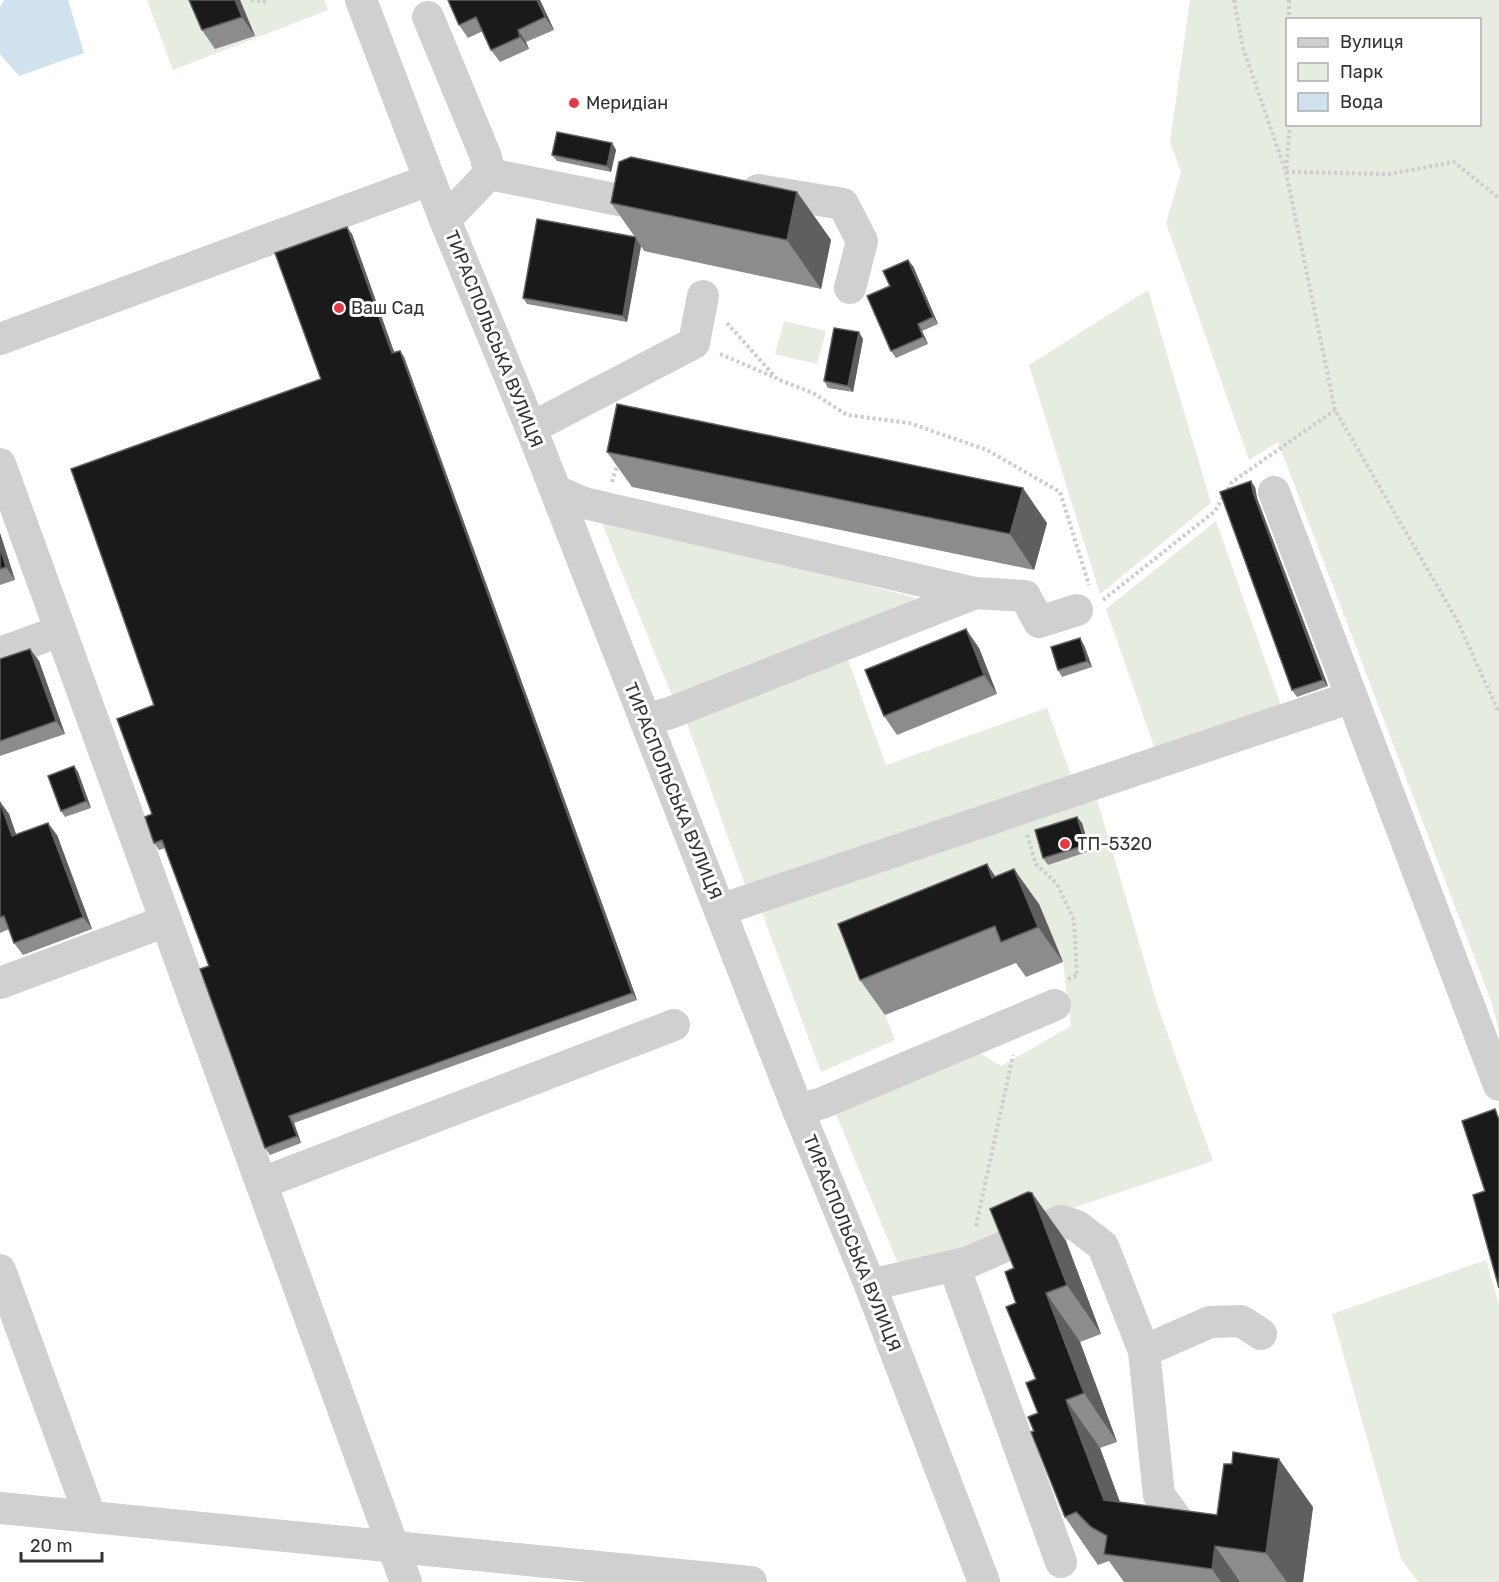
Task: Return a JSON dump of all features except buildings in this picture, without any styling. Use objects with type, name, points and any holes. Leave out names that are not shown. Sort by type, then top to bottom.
[{"type":"street","name":"ТИРАСПОЛЬСЬКА ВУЛИЦЯ","points":[[361,0],[429,180],[531,428],[798,1110],[870,1285],[984,1582]]},
{"type":"street","points":[[428,17],[486,156],[489,174]]},
{"type":"street","points":[[489,174],[629,202],[680,178]]},
{"type":"street","points":[[445,220],[489,174]]},
{"type":"street","points":[[0,339],[429,180]]},
{"type":"street","points":[[726,185],[843,204],[862,241],[850,288]]},
{"type":"street","points":[[531,428],[694,343],[703,296]]},
{"type":"street","points":[[0,464],[395,1546],[406,1582]]},
{"type":"street","points":[[556,491],[605,508],[975,593],[1026,596],[1039,622],[1086,606]]},
{"type":"street","points":[[1274,492],[1499,1085]]},
{"type":"street","points":[[645,720],[670,713],[975,593]]},
{"type":"street","points":[[0,653],[60,631]]},
{"type":"street","points":[[720,910],[1352,697]]},
{"type":"street","points":[[0,983],[166,921]]},
{"type":"street","points":[[798,1110],[822,1103],[1055,1005]]},
{"type":"street","points":[[262,1183],[674,1026]]},
{"type":"street","points":[[870,1285],[962,1264],[1061,1221],[1077,1226],[1103,1246],[1143,1351],[1159,1495],[1181,1525],[1221,1540]]},
{"type":"street","points":[[962,1264],[1061,1562]]},
{"type":"street","points":[[0,1270],[90,1516]]},
{"type":"street","points":[[1143,1351],[1210,1322],[1241,1321],[1260,1334]]},
{"type":"street","points":[[0,1508],[751,1582]]},
{"type":"path","points":[[250,0],[269,2]]},
{"type":"path","points":[[1234,0],[1243,48],[1286,172],[1335,410],[1457,620],[1499,713]]},
{"type":"path","points":[[1289,0],[1289,18]]},
{"type":"path","points":[[1286,172],[1290,126]]},
{"type":"path","points":[[1286,172],[1389,174],[1454,162],[1499,198]]},
{"type":"path","points":[[703,296],[777,379]]},
{"type":"path","points":[[694,343],[813,393],[846,415],[909,423],[987,450],[1060,492],[1086,606],[1107,599],[1215,511],[1232,483],[1335,410]]},
{"type":"path","points":[[605,508],[618,462]]},
{"type":"path","points":[[1019,808],[1036,864],[1057,884],[1074,920],[1077,975],[1055,1005]]},
{"type":"path","points":[[962,1264],[1020,1019]]},
{"type":"green space","points":[[147,0],[324,0],[328,10],[173,70]]},
{"type":"green space","points":[[1190,0],[1499,0],[1499,1031],[1491,1001],[1278,442],[1249,460],[1166,223],[1181,172],[1170,142]]},
{"type":"green space","points":[[1148,290],[1211,503],[1100,594],[1029,365]]},
{"type":"green space","points":[[784,321],[826,331],[817,364],[775,354]]},
{"type":"green space","points":[[599,516],[917,598],[675,703]]},
{"type":"green space","points":[[1216,521],[1282,708],[1156,752],[1106,609]]},
{"type":"green space","points":[[848,660],[886,765],[1047,708],[1071,775],[747,890],[685,718]]},
{"type":"green space","points":[[1096,796],[1158,1007],[1213,1161],[1075,1207],[991,1242],[899,1266],[835,1112],[968,1046],[1001,1066],[1071,1026],[1063,962],[863,960],[895,1040],[821,1072],[760,907]]},
{"type":"green space","points":[[1486,1260],[1499,1304],[1499,1582],[1418,1582],[1401,1559],[1332,1314]]},
{"type":"water","points":[[4,0],[68,0],[84,53],[19,76],[0,54],[0,7]]},
{"type":"place","name":"Меридіан","points":[[574,103]]},
{"type":"place","name":"Ваш Сад","points":[[339,308]]},
{"type":"place","name":"ТП-5320","points":[[1065,844]]}]
